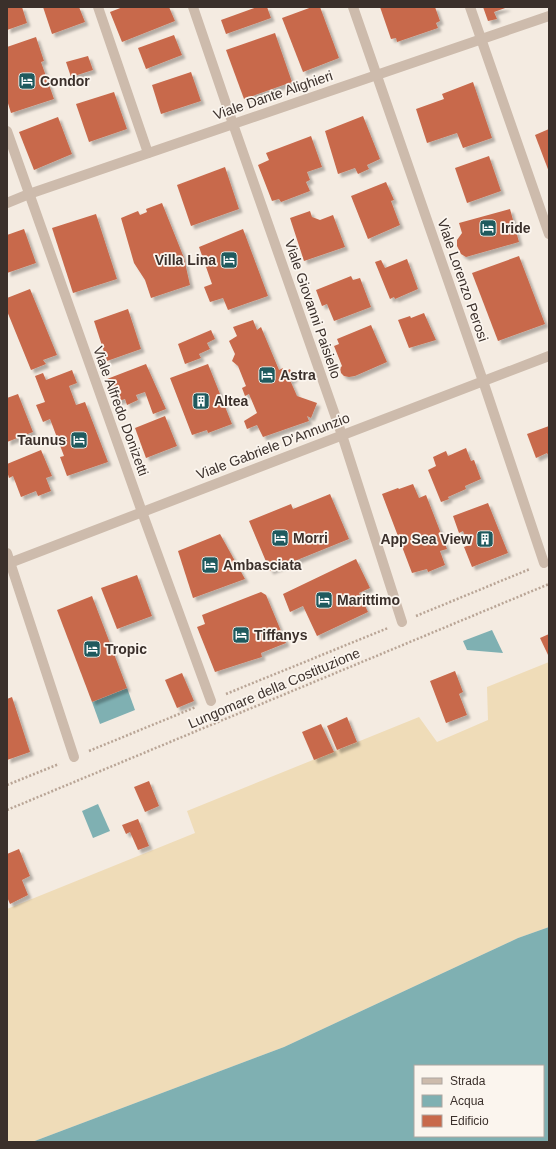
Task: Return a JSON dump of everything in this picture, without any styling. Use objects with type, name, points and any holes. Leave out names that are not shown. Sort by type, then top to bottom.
[{"type":"street","points":[[98,7],[148,153]]},
{"type":"street","name":"Viale Giovanni Paisiello","points":[[193,7],[342,435],[402,622]]},
{"type":"street","name":"Viale Lorenzo Perosi","points":[[352,7],[483,381],[544,563]]},
{"type":"street","points":[[470,7],[549,234]]},
{"type":"street","name":"Viale Dante Alighieri","points":[[7,202],[549,16]]},
{"type":"street","name":"Viale Alfredo Donizetti","points":[[7,131],[142,512],[211,701]]},
{"type":"street","name":"Viale Gabriele D'Annunzio","points":[[8,560],[142,512],[549,356]]},
{"type":"street","points":[[8,560],[74,757]]},
{"type":"path","name":"Lungomare della Costituzione","points":[[7,785],[544,563]]},
{"type":"path","name":"Lungomare della Costituzione","points":[[7,810],[549,584]]},
{"type":"sand","points":[[549,662],[549,927],[518,938],[284,1047],[32,1142],[7,1142],[7,909],[195,833],[187,811],[419,717],[437,742],[488,720],[487,687]]},
{"type":"water","points":[[492,630],[503,653],[467,650],[463,641]]},
{"type":"water","points":[[127,688],[135,710],[100,724],[92,702]]},
{"type":"water","points":[[98,804],[110,831],[93,838],[82,811]]},
{"type":"water","points":[[549,927],[549,1142],[32,1142],[284,1047],[518,938]]},
{"type":"building","points":[[7,7],[22,7],[27,23],[7,30]]},
{"type":"building","points":[[43,7],[79,7],[85,22],[52,34]]},
{"type":"building","points":[[123,7],[169,7],[175,21],[122,42],[110,12]]},
{"type":"building","points":[[257,7],[267,7],[271,18],[226,34],[221,20]]},
{"type":"building","points":[[312,7],[320,7],[339,58],[303,72],[282,18]]},
{"type":"building","points":[[380,7],[435,7],[440,21],[436,23],[438,28],[397,42],[396,38],[391,39]]},
{"type":"building","points":[[483,7],[508,7],[494,12],[497,19],[488,21]]},
{"type":"building","points":[[275,33],[292,82],[244,99],[226,50]]},
{"type":"building","points":[[174,35],[182,55],[146,69],[138,48]]},
{"type":"building","name":"Condor","points":[[36,37],[44,61],[41,62],[54,99],[11,113],[7,100],[7,47]]},
{"type":"building","points":[[88,56],[93,70],[71,77],[66,62]]},
{"type":"building","points":[[191,72],[201,101],[161,114],[152,85]]},
{"type":"building","points":[[473,82],[492,138],[463,148],[457,133],[427,143],[416,109],[444,99],[442,94]]},
{"type":"building","points":[[114,92],[127,129],[89,142],[76,104]]},
{"type":"building","points":[[363,116],[380,159],[367,165],[369,169],[358,174],[355,168],[338,174],[325,131]]},
{"type":"building","points":[[58,117],[72,154],[34,170],[19,132]]},
{"type":"building","points":[[549,129],[549,172],[535,135]]},
{"type":"building","points":[[311,136],[322,167],[307,172],[310,180],[306,182],[310,191],[281,202],[279,199],[272,201],[258,165],[269,160],[266,153]]},
{"type":"building","points":[[489,156],[501,191],[467,203],[455,168]]},
{"type":"building","points":[[225,167],[239,209],[191,226],[177,185]]},
{"type":"building","points":[[386,182],[394,200],[391,201],[400,225],[368,239],[351,196]]},
{"type":"building","points":[[162,203],[184,258],[190,285],[151,298],[145,280],[134,263],[121,218],[138,211],[140,215],[147,212],[146,209]]},
{"type":"building","name":"Iride","points":[[510,209],[519,242],[466,257],[461,254],[457,246],[457,240],[462,233],[459,223]]},
{"type":"building","points":[[310,211],[312,217],[320,220],[333,215],[345,247],[304,261],[290,218]]},
{"type":"building","points":[[96,214],[117,279],[73,293],[52,228]]},
{"type":"building","points":[[24,229],[36,263],[7,273],[7,235]]},
{"type":"building","name":"Villa Lina","points":[[243,229],[268,296],[228,310],[223,298],[210,302],[204,287],[212,284],[199,247]]},
{"type":"building","points":[[519,256],[545,324],[498,341],[472,273]]},
{"type":"building","points":[[407,259],[418,289],[395,299],[394,297],[390,299],[375,262],[381,260],[385,268]]},
{"type":"building","points":[[351,276],[353,280],[360,278],[371,307],[334,321],[327,304],[322,306],[316,290]]},
{"type":"building","points":[[30,289],[57,355],[43,360],[46,364],[31,370],[7,311],[7,298]]},
{"type":"building","points":[[128,309],[141,349],[107,361],[94,321]]},
{"type":"building","points":[[424,313],[436,340],[409,348],[398,320],[410,316],[411,318]]},
{"type":"building","name":"Astra","points":[[253,320],[257,330],[261,327],[279,370],[283,368],[284,372],[290,369],[294,379],[290,380],[297,396],[317,403],[311,418],[307,416],[309,421],[263,437],[257,425],[247,429],[244,421],[257,413],[249,394],[245,396],[242,388],[246,386],[238,366],[232,361],[235,354],[229,341],[237,336],[233,327]]},
{"type":"building","points":[[371,325],[387,362],[355,376],[344,376],[341,373],[340,368],[342,366],[334,346],[339,344],[337,339]]},
{"type":"building","points":[[211,330],[215,339],[207,343],[210,349],[199,354],[201,358],[185,364],[178,344]]},
{"type":"building","points":[[146,364],[166,409],[153,414],[145,392],[136,395],[138,400],[127,405],[125,399],[116,402],[107,379]]},
{"type":"building","name":"Altea","points":[[208,364],[232,424],[208,433],[207,430],[192,435],[170,378]]},
{"type":"building","name":"Taunus","points":[[72,370],[77,383],[69,386],[76,405],[85,402],[108,462],[67,476],[60,457],[64,456],[50,419],[43,422],[36,405],[45,402],[35,376],[43,373],[46,380]]},
{"type":"building","points":[[18,394],[33,432],[7,442],[7,398]]},
{"type":"building","points":[[165,416],[177,446],[146,458],[135,428]]},
{"type":"building","points":[[549,426],[549,457],[547,453],[536,458],[527,434]]},
{"type":"building","points":[[466,448],[471,461],[474,460],[481,479],[465,486],[466,489],[448,497],[449,499],[441,502],[428,470],[436,466],[433,457],[446,451],[448,456]]},
{"type":"building","points":[[41,450],[52,476],[46,478],[51,491],[38,496],[36,491],[21,497],[13,476],[9,478],[7,464]]},
{"type":"building","points":[[413,484],[419,498],[426,495],[447,549],[440,551],[445,565],[428,572],[427,569],[412,573],[382,494]]},
{"type":"building","points":[[330,494],[349,539],[270,571],[249,521],[291,504],[293,509]]},
{"type":"building","name":"App Sea View","points":[[488,503],[508,553],[472,567],[464,547],[469,545],[463,531],[459,533],[453,516]]},
{"type":"building","name":"Ambasciata","points":[[220,534],[245,579],[193,598],[178,551]]},
{"type":"building","name":"Marittimo","points":[[356,559],[370,588],[359,593],[368,612],[317,636],[303,606],[290,612],[283,594]]},
{"type":"building","points":[[137,575],[152,616],[117,629],[101,588]]},
{"type":"building","name":"Tiffanys","points":[[261,592],[266,595],[286,643],[261,653],[262,657],[215,672],[197,627],[205,624],[202,615]]},
{"type":"building","name":"Tropic","points":[[92,596],[127,688],[92,702],[57,610]]},
{"type":"building","points":[[549,634],[549,657],[540,638]]},
{"type":"building","points":[[455,671],[463,692],[459,694],[467,715],[446,723],[430,681]]},
{"type":"building","points":[[182,673],[194,701],[177,708],[165,680]]},
{"type":"building","points":[[12,697],[30,752],[7,760],[7,699]]},
{"type":"building","points":[[347,717],[357,742],[337,750],[327,726]]},
{"type":"building","points":[[321,724],[334,752],[314,760],[302,732]]},
{"type":"building","points":[[149,781],[159,806],[145,812],[134,787]]},
{"type":"building","points":[[138,819],[149,846],[138,850],[130,832],[126,834],[122,825]]},
{"type":"building","points":[[19,849],[30,876],[22,880],[28,895],[10,904],[7,897],[7,854]]},
{"type":"place","name":"Condor","points":[[27,81]]},
{"type":"place","name":"Iride","points":[[488,228]]},
{"type":"place","name":"Villa Lina","points":[[229,260]]},
{"type":"place","name":"Astra","points":[[267,375]]},
{"type":"place","name":"Altea","points":[[201,401]]},
{"type":"place","name":"Taunus","points":[[79,440]]},
{"type":"place","name":"Morri","points":[[280,538]]},
{"type":"place","name":"App Sea View","points":[[485,539]]},
{"type":"place","name":"Ambasciata","points":[[210,565]]},
{"type":"place","name":"Marittimo","points":[[324,600]]},
{"type":"place","name":"Tiffanys","points":[[241,635]]},
{"type":"place","name":"Tropic","points":[[92,649]]}]
